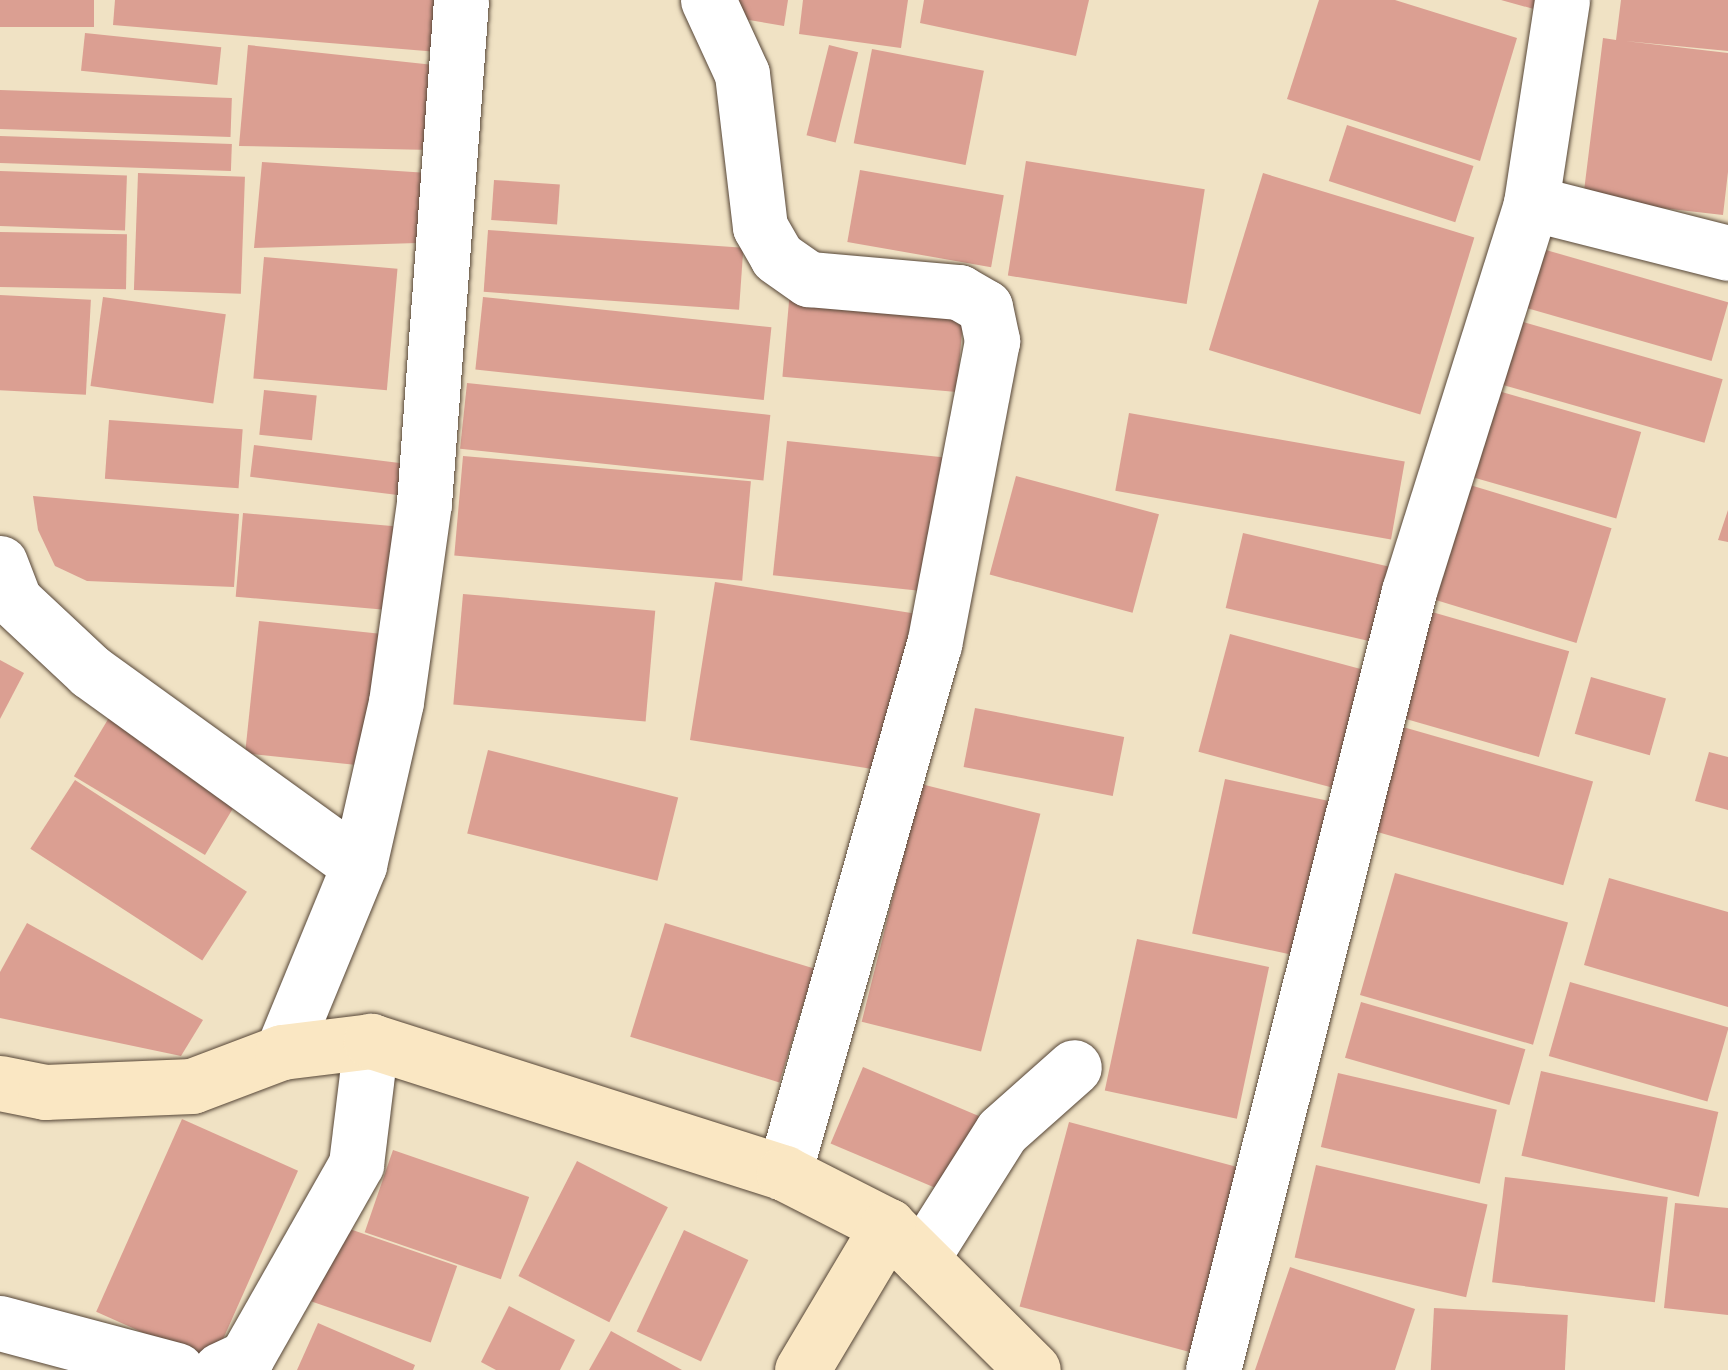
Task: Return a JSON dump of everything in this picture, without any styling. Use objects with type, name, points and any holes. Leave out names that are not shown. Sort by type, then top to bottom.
[{"type":"street","points":[[282,1052],[358,865],[396,702],[424,503],[460,0]]},
{"type":"street","points":[[708,0],[742,74],[760,227],[777,257],[809,279],[959,292],[985,308],[992,341],[934,644],[784,1173]]},
{"type":"street","points":[[1213,1370],[1409,592],[1531,203],[1562,0]]},
{"type":"street","points":[[1531,203],[1728,253]]},
{"type":"street","points":[[0,563],[14,600],[91,672],[358,865]]},
{"type":"street","points":[[220,1370],[246,1358],[356,1164],[371,1041]]},
{"type":"street","points":[[0,1083],[44,1092],[192,1086],[282,1052],[371,1041],[784,1173],[905,1242],[1033,1370]]},
{"type":"street","points":[[802,1370],[905,1242],[1002,1131],[1074,1067]]},
{"type":"street","points":[[0,1323],[176,1370]]},
{"type":"building","points":[[0,0],[94,0],[94,27],[0,27]]},
{"type":"building","points":[[115,0],[442,0],[438,52],[113,25]]},
{"type":"building","points":[[722,0],[788,0],[784,26],[719,15]]},
{"type":"building","points":[[803,0],[908,0],[901,48],[799,34]]},
{"type":"building","points":[[924,0],[1089,0],[1076,56],[920,23]]},
{"type":"building","points":[[1319,0],[1395,0],[1517,38],[1480,161],[1287,99]]},
{"type":"building","points":[[1501,0],[1544,0],[1541,11]]},
{"type":"building","points":[[1621,0],[1728,0],[1728,51],[1625,41],[1728,53],[1728,172],[1723,215],[1583,199],[1603,38],[1616,40]]},
{"type":"building","points":[[85,33],[221,47],[217,85],[81,71]]},
{"type":"building","points":[[248,45],[434,65],[432,150],[239,146]]},
{"type":"building","points":[[829,45],[858,52],[836,142],[807,135]]},
{"type":"building","points":[[872,49],[984,71],[966,165],[854,143]]},
{"type":"building","points":[[0,90],[232,98],[230,137],[0,129]]},
{"type":"building","points":[[1347,125],[1473,166],[1455,222],[1329,181]]},
{"type":"building","points":[[0,136],[232,144],[231,171],[0,163]]},
{"type":"building","points":[[1026,161],[1205,189],[1187,304],[1008,276]]},
{"type":"building","points":[[262,162],[428,173],[417,243],[254,248]]},
{"type":"building","points":[[860,170],[1004,195],[991,267],[847,242]]},
{"type":"building","points":[[0,171],[127,175],[125,230],[0,226]]},
{"type":"building","points":[[138,173],[245,177],[241,294],[134,290]]},
{"type":"building","points":[[1263,173],[1474,238],[1420,415],[1209,350]]},
{"type":"building","points":[[494,180],[560,185],[557,225],[491,220]]},
{"type":"building","points":[[488,230],[743,248],[739,310],[484,292]]},
{"type":"building","points":[[0,232],[127,234],[126,289],[0,287]]},
{"type":"building","points":[[1539,248],[1728,302],[1712,361],[1522,307]]},
{"type":"building","points":[[264,257],[397,269],[387,390],[253,379]]},
{"type":"building","points":[[790,290],[964,305],[957,392],[782,377]]},
{"type":"building","points":[[0,295],[91,300],[86,395],[0,390]]},
{"type":"building","points":[[103,297],[226,314],[213,403],[90,386]]},
{"type":"building","points":[[483,297],[771,327],[764,400],[475,370]]},
{"type":"building","points":[[1516,320],[1723,379],[1704,443],[1498,383]]},
{"type":"building","points":[[467,383],[770,415],[763,481],[460,449]]},
{"type":"building","points":[[264,390],[317,396],[312,440],[259,435]]},
{"type":"building","points":[[1495,390],[1641,432],[1616,518],[1470,477]]},
{"type":"building","points":[[1129,413],[1405,462],[1391,539],[1115,491]]},
{"type":"building","points":[[109,420],[243,429],[239,488],[105,479]]},
{"type":"building","points":[[787,441],[945,458],[931,592],[773,575]]},
{"type":"building","points":[[254,445],[412,464],[408,496],[250,477]]},
{"type":"building","points":[[463,456],[751,481],[742,581],[454,556]]},
{"type":"building","points":[[1016,476],[1159,514],[1133,613],[990,575]]},
{"type":"building","points":[[1470,485],[1612,528],[1576,643],[1435,600]]},
{"type":"building","points":[[33,496],[239,514],[234,587],[87,581],[55,566],[38,530]]},
{"type":"building","points":[[1728,510],[1728,542],[1718,540]]},
{"type":"building","points":[[243,513],[400,527],[393,610],[236,597]]},
{"type":"building","points":[[1243,533],[1395,568],[1378,643],[1226,608]]},
{"type":"building","points":[[715,582],[915,614],[889,772],[690,740]]},
{"type":"building","points":[[463,594],[655,611],[646,721],[453,705]]},
{"type":"building","points":[[1425,610],[1569,651],[1539,757],[1395,716]]},
{"type":"building","points":[[259,621],[389,635],[375,767],[245,753]]},
{"type":"building","points":[[1230,634],[1369,671],[1338,789],[1198,752]]},
{"type":"building","points":[[0,660],[24,673],[0,719]]},
{"type":"building","points":[[1591,677],[1666,698],[1650,755],[1575,734]]},
{"type":"building","points":[[975,708],[1124,737],[1113,796],[964,767]]},
{"type":"building","points":[[113,711],[244,790],[205,855],[74,776]]},
{"type":"building","points":[[1396,725],[1593,782],[1563,885],[1366,829]]},
{"type":"building","points":[[488,750],[678,797],[657,881],[467,833]]},
{"type":"building","points":[[1709,752],[1728,757],[1728,810],[1695,801]]},
{"type":"building","points":[[1225,779],[1338,803],[1306,958],[1192,934]]},
{"type":"building","points":[[75,780],[247,892],[202,960],[30,849]]},
{"type":"building","points":[[921,784],[1040,814],[981,1051],[862,1022]]},
{"type":"building","points":[[1395,873],[1568,923],[1533,1045],[1360,995]]},
{"type":"building","points":[[1609,878],[1728,912],[1728,1007],[1584,965]]},
{"type":"building","points":[[27,923],[203,1020],[181,1056],[0,1018],[0,972]]},
{"type":"building","points":[[665,923],[814,969],[779,1082],[630,1037]]},
{"type":"building","points":[[1137,939],[1269,967],[1237,1119],[1105,1091]]},
{"type":"building","points":[[1570,982],[1728,1027],[1707,1101],[1549,1056]]},
{"type":"building","points":[[1361,1002],[1525,1049],[1509,1105],[1345,1058]]},
{"type":"building","points":[[863,1067],[980,1117],[947,1193],[831,1143]]},
{"type":"building","points":[[1541,1071],[1718,1112],[1699,1197],[1521,1156]]},
{"type":"building","points":[[1338,1073],[1497,1110],[1480,1184],[1321,1147]]},
{"type":"building","points":[[182,1119],[298,1171],[212,1363],[96,1312]]},
{"type":"building","points":[[1069,1122],[1241,1168],[1192,1353],[1020,1306]]},
{"type":"building","points":[[393,1150],[529,1197],[501,1279],[365,1232]]},
{"type":"building","points":[[577,1161],[668,1207],[609,1322],[518,1276]]},
{"type":"building","points":[[1316,1165],[1487,1205],[1466,1297],[1295,1258]]},
{"type":"building","points":[[1505,1177],[1668,1197],[1655,1302],[1492,1282]]},
{"type":"building","points":[[1675,1203],[1728,1208],[1728,1315],[1664,1308]]},
{"type":"building","points":[[338,1225],[457,1266],[431,1343],[312,1302]]},
{"type":"building","points":[[684,1230],[748,1260],[701,1362],[637,1332]]},
{"type":"building","points":[[1290,1267],[1415,1309],[1395,1370],[1255,1370]]},
{"type":"building","points":[[509,1306],[575,1340],[560,1370],[496,1370],[481,1362]]},
{"type":"building","points":[[1434,1308],[1568,1315],[1565,1370],[1431,1370]]},
{"type":"building","points":[[318,1323],[415,1365],[413,1370],[297,1370]]},
{"type":"building","points":[[611,1331],[682,1370],[589,1370]]}]
